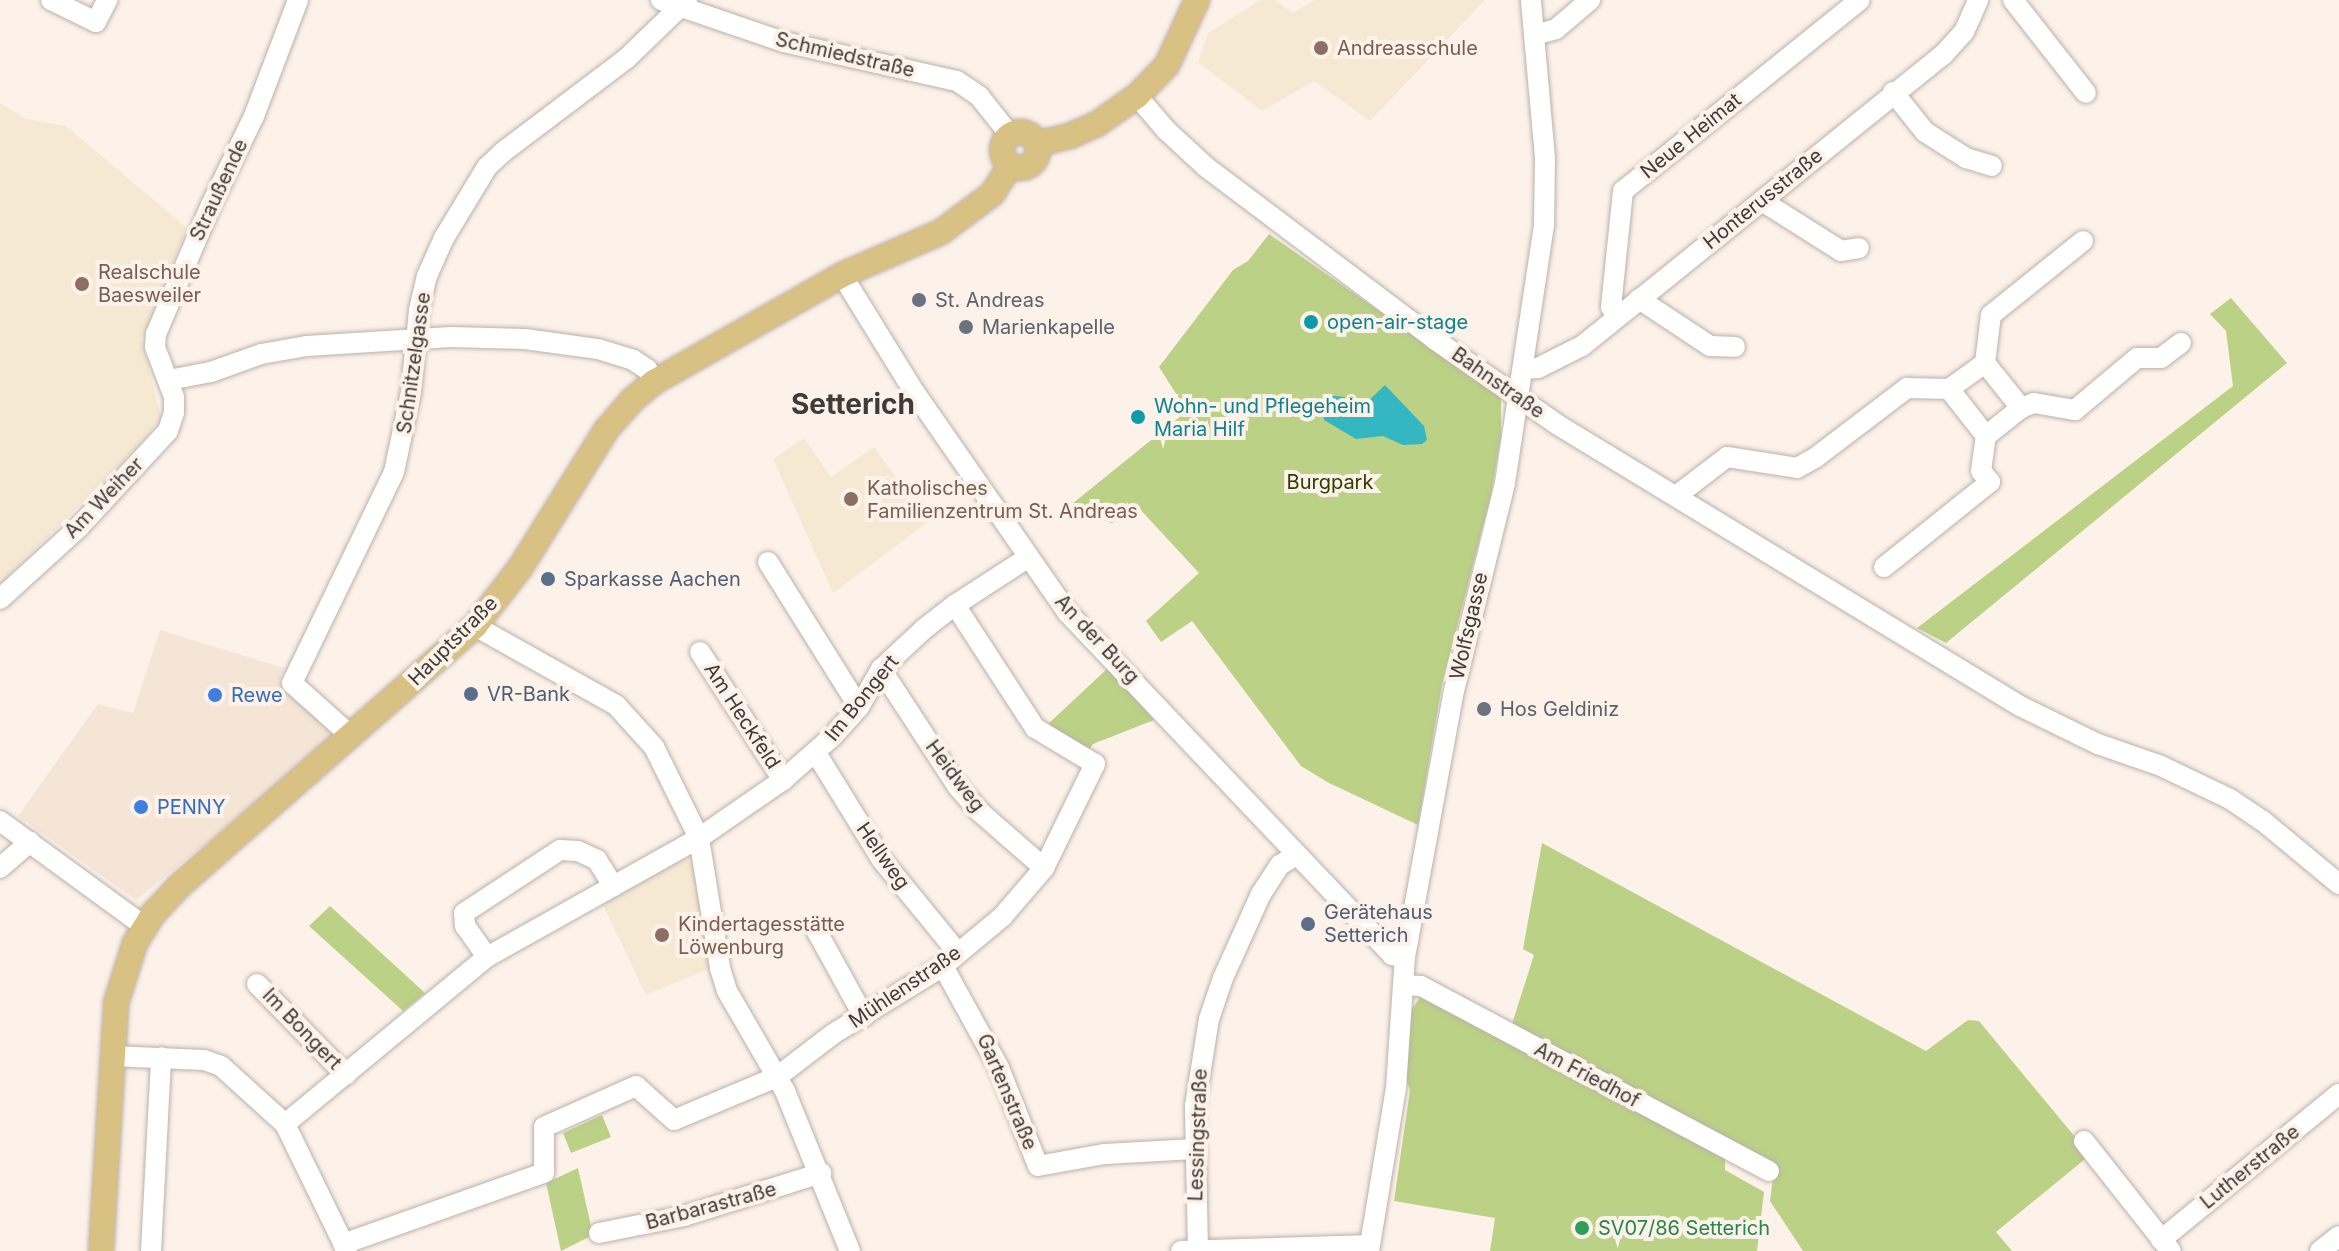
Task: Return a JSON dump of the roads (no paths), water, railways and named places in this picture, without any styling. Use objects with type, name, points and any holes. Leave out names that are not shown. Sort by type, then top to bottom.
[{"type":"main road","points":[[1037,144],[1070,136],[1097,124],[1137,96],[1167,65],[1197,0]]},
{"type":"main road","points":[[1023,133],[1037,144],[1038,155],[1031,165],[1021,169],[1010,166],[1002,150],[1010,135],[1023,133]]},
{"type":"main road","name":"Hauptstraße","points":[[101,1251],[119,987],[144,926],[179,886],[475,626],[520,568],[607,429],[654,382],[842,275],[941,232],[992,194],[1010,166]]},
{"type":"street","points":[[51,0],[96,22],[107,0]]},
{"type":"street","name":"Straußende","points":[[169,380],[155,347],[156,334],[211,205],[254,116],[298,0]]},
{"type":"street","name":"Wolfsgasse","points":[[1370,1248],[1396,1088],[1405,957],[1454,691],[1505,483],[1544,224],[1545,158],[1531,0]]},
{"type":"street","points":[[1534,35],[1556,29],[1590,0]]},
{"type":"street","name":"Neue Heimat","points":[[1618,316],[1611,307],[1623,191],[1860,0]]},
{"type":"street","name":"Honterusstraße","points":[[1523,369],[1538,368],[1582,346],[1893,92],[1943,55],[1964,32],[1978,0]]},
{"type":"street","points":[[2013,0],[2086,93]]},
{"type":"street","name":"Schmiedstraße","points":[[675,2],[784,42],[957,81],[979,96],[1010,135]]},
{"type":"street","name":"Schnitzelgasse","points":[[351,736],[292,683],[394,472],[409,406],[427,276],[444,238],[487,167],[626,59],[675,2]]},
{"type":"street","points":[[1893,92],[1925,132],[1966,158],[1992,166]]},
{"type":"street","name":"Bahnstraße","points":[[1137,96],[1166,130],[1206,167],[1519,399],[2057,726],[2221,793],[2263,821],[2339,884]]},
{"type":"street","points":[[1762,201],[1841,251],[1859,248]]},
{"type":"street","points":[[2021,408],[1985,363],[1991,315],[2083,241]]},
{"type":"street","name":"An der Burg","points":[[842,275],[915,393],[1067,612],[1392,955],[1405,957]]},
{"type":"street","points":[[1639,299],[1710,346],[1735,347]]},
{"type":"street","points":[[169,380],[292,349],[416,338],[525,339],[598,349],[633,360],[647,369],[654,382]]},
{"type":"street","points":[[1884,567],[1990,482],[1981,471],[1986,436],[2021,408],[2034,403],[2075,410],[2137,358],[2161,358],[2181,343]]},
{"type":"street","points":[[1676,496],[1727,457],[1797,468],[1815,458],[1907,388],[1949,389],[1985,363]]},
{"type":"street","name":"Am Weiher","points":[[0,599],[79,527],[168,431],[174,412],[169,380]]},
{"type":"street","points":[[1949,389],[1986,436]]},
{"type":"street","name":"Im Bongert","points":[[285,1124],[487,957],[699,838],[783,780],[816,753],[859,707],[881,669],[955,605],[1027,558]]},
{"type":"street","points":[[768,562],[859,707]]},
{"type":"street","name":"Mühlenstraße","points":[[345,1247],[544,1173],[544,1127],[636,1086],[674,1120],[777,1077],[833,1034],[951,960],[1002,917],[1044,868],[1095,764],[1035,728],[955,605]]},
{"type":"street","points":[[475,626],[616,705],[654,747],[699,838],[720,968],[727,991],[777,1077],[821,1173],[850,1251]]},
{"type":"street","name":"Am Heckfeld","points":[[700,652],[783,780]]},
{"type":"street","name":"Heidweg","points":[[881,669],[958,787],[980,812],[1044,868]]},
{"type":"street","name":"Hellweg","points":[[816,753],[882,860],[951,960]]},
{"type":"street","points":[[0,821],[144,926]]},
{"type":"street","points":[[0,868],[30,842]]},
{"type":"street","points":[[487,957],[465,926],[464,913],[560,850],[578,851],[597,860],[613,886]]},
{"type":"street","name":"Lessingstraße","points":[[1204,1250],[1194,1149],[1200,1059],[1223,978],[1261,894],[1280,865],[1296,855]]},
{"type":"street","points":[[816,930],[864,1017]]},
{"type":"street","name":"Gartenstraße","points":[[951,960],[1038,1166],[1105,1154],[1194,1149]]},
{"type":"street","name":"Im Bongert","points":[[257,984],[346,1075]]},
{"type":"street","name":"Am Friedhof","points":[[1404,985],[1421,986],[1769,1171]]},
{"type":"street","points":[[112,1056],[204,1060],[221,1066],[285,1124],[345,1247]]},
{"type":"street","points":[[151,1251],[161,1057]]},
{"type":"street","name":"Lutherstraße","points":[[2166,1246],[2339,1094]]},
{"type":"street","points":[[2084,1141],[2166,1246]]},
{"type":"street","name":"Barbarastraße","points":[[599,1233],[684,1216],[821,1173]]},
{"type":"street","points":[[2320,1251],[2339,1236]]},
{"type":"street","points":[[1204,1250],[1370,1248]]},
{"type":"water","points":[[1385,385],[1424,426],[1427,440],[1422,444],[1403,445],[1383,436],[1356,439],[1324,420],[1320,401],[1325,395],[1345,397],[1344,402],[1363,406]]},
{"type":"place","name":"Andreasschule","points":[[1321,48]]},
{"type":"place","name":"Realschule Baesweiler","points":[[82,284]]},
{"type":"place","name":"St. Andreas","points":[[919,300]]},
{"type":"place","name":"open-air-stage","points":[[1311,322]]},
{"type":"place","name":"Marienkapelle","points":[[966,327]]},
{"type":"place","name":"Wohn- und Pflegeheim Maria Hilf","points":[[1138,417]]},
{"type":"place","name":"Katholisches Familienzentrum St. Andreas","points":[[851,499]]},
{"type":"place","name":"Sparkasse Aachen","points":[[548,579]]},
{"type":"place","name":"VR-Bank","points":[[471,694]]},
{"type":"place","name":"Rewe","points":[[215,695]]},
{"type":"place","name":"Hos Geldiniz","points":[[1484,709]]},
{"type":"place","name":"PENNY","points":[[141,807]]},
{"type":"place","name":"Gerätehaus Setterich","points":[[1308,924]]},
{"type":"place","name":"Kindertagesstätte Löwenburg","points":[[662,935]]},
{"type":"place","name":"SV07/86 Setterich","points":[[1582,1228]]},
{"type":"district","name":"Setterich","points":[[853,404]]},
{"type":"park label","name":"Burgpark","points":[[1330,482]]}]
